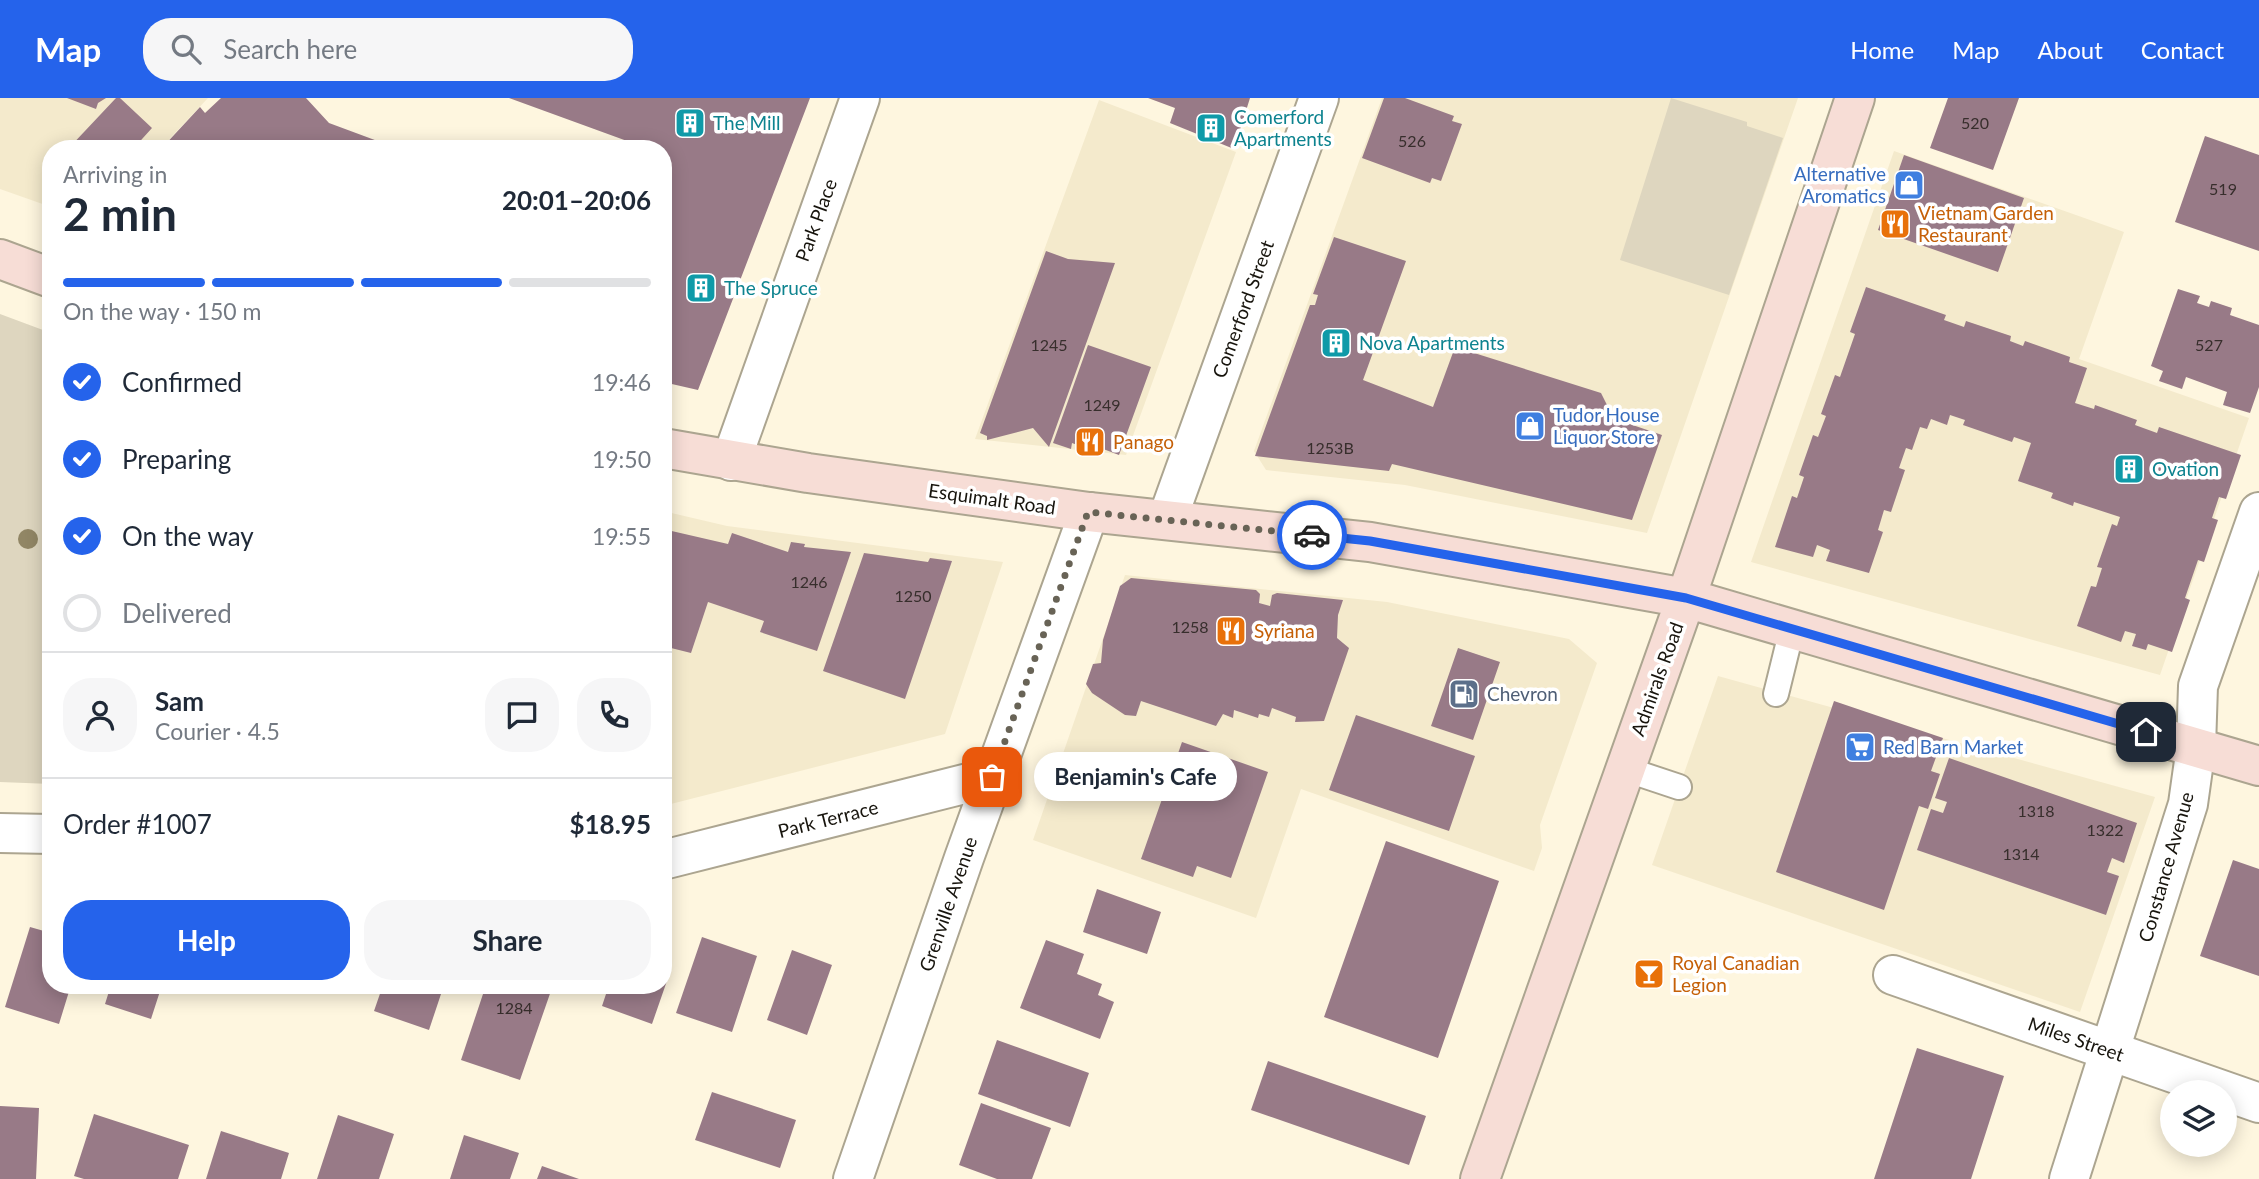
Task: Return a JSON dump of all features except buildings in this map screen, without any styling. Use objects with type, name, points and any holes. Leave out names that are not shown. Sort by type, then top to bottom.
[{"type":"main road","name":"Admirals Road","points":[[1480,1179],[1686,598],[1855,98]]},
{"type":"main road","points":[[0,259],[42,275]]},
{"type":"main road","name":"Esquimalt Road","points":[[672,450],[731,461],[1088,512],[1370,541],[1686,598],[2259,766]]},
{"type":"street","name":"Park Place","points":[[731,461],[860,98]]},
{"type":"street","name":"Comerford Street","points":[[1167,520],[1319,98]]},
{"type":"street","name":"Grenville Avenue","points":[[853,1179],[992,777],[1088,512]]},
{"type":"street","name":"Constance Avenue","points":[[2069,1179],[2188,804],[2196,747],[2199,686],[2259,512]]},
{"type":"street","name":"Park Terrace","points":[[672,858],[992,777]]},
{"type":"street","points":[[0,832],[42,834]]},
{"type":"street","name":"Miles Street","points":[[1893,975],[2259,1102]]},
{"type":"lane","points":[[1776,694],[1792,629]]},
{"type":"lane","points":[[1625,769],[1679,787]]},
{"type":"shaded area","points":[[0,98],[208,98],[168,140],[42,140],[42,204],[0,189]]},
{"type":"shaded area","points":[[1382,98],[1798,98],[1647,533],[1405,485],[1266,470],[1254,451]]},
{"type":"shaded area","points":[[1671,98],[1747,122],[1747,126],[1783,138],[1729,295],[1620,260]]},
{"type":"shaded area","points":[[1099,100],[1236,152],[1126,455],[975,439]]},
{"type":"shaded area","points":[[1894,151],[2124,232],[2079,359],[2249,418],[2160,675],[1751,562]]},
{"type":"shaded area","points":[[0,314],[42,330],[42,784],[0,782]]},
{"type":"shaded area","points":[[672,513],[727,526],[1003,562],[945,734],[672,804]]},
{"type":"shaded area","points":[[1125,575],[1387,602],[1569,639],[1597,663],[1540,825],[1542,848],[1534,871],[1301,789],[1256,918],[1033,840]]},
{"type":"shaded area","points":[[1718,676],[2155,797],[2080,1012],[1652,865]]},
{"type":"way so far","points":[[992,777],[1088,512],[1312,535]]},
{"type":"place","name":"The Mill","points":[[690,123]]},
{"type":"place","name":"Comerford Apartments","points":[[1211,128]]},
{"type":"place","name":"Alternative Aromatics","points":[[1909,185]]},
{"type":"place","name":"Vietnam Garden Restaurant","points":[[1895,224]]},
{"type":"place","name":"The Spruce","points":[[701,288]]},
{"type":"place","name":"Nova Apartments","points":[[1336,343]]},
{"type":"place","name":"Tudor House Liquor Store","points":[[1530,426]]},
{"type":"place","name":"Panago","points":[[1090,442]]},
{"type":"place","name":"Ovation","points":[[2129,469]]},
{"type":"place","name":"Syriana","points":[[1231,631]]},
{"type":"place","name":"Chevron","points":[[1464,694]]},
{"type":"place","name":"Red Barn Market","points":[[1860,747]]},
{"type":"place","name":"Benjamin's Cafe","points":[[992,777]]},
{"type":"place","name":"Royal Canadian Legion","points":[[1649,974]]},
{"type":"route","points":[[1312,535],[1370,541],[1686,598],[2146,732]]}]
